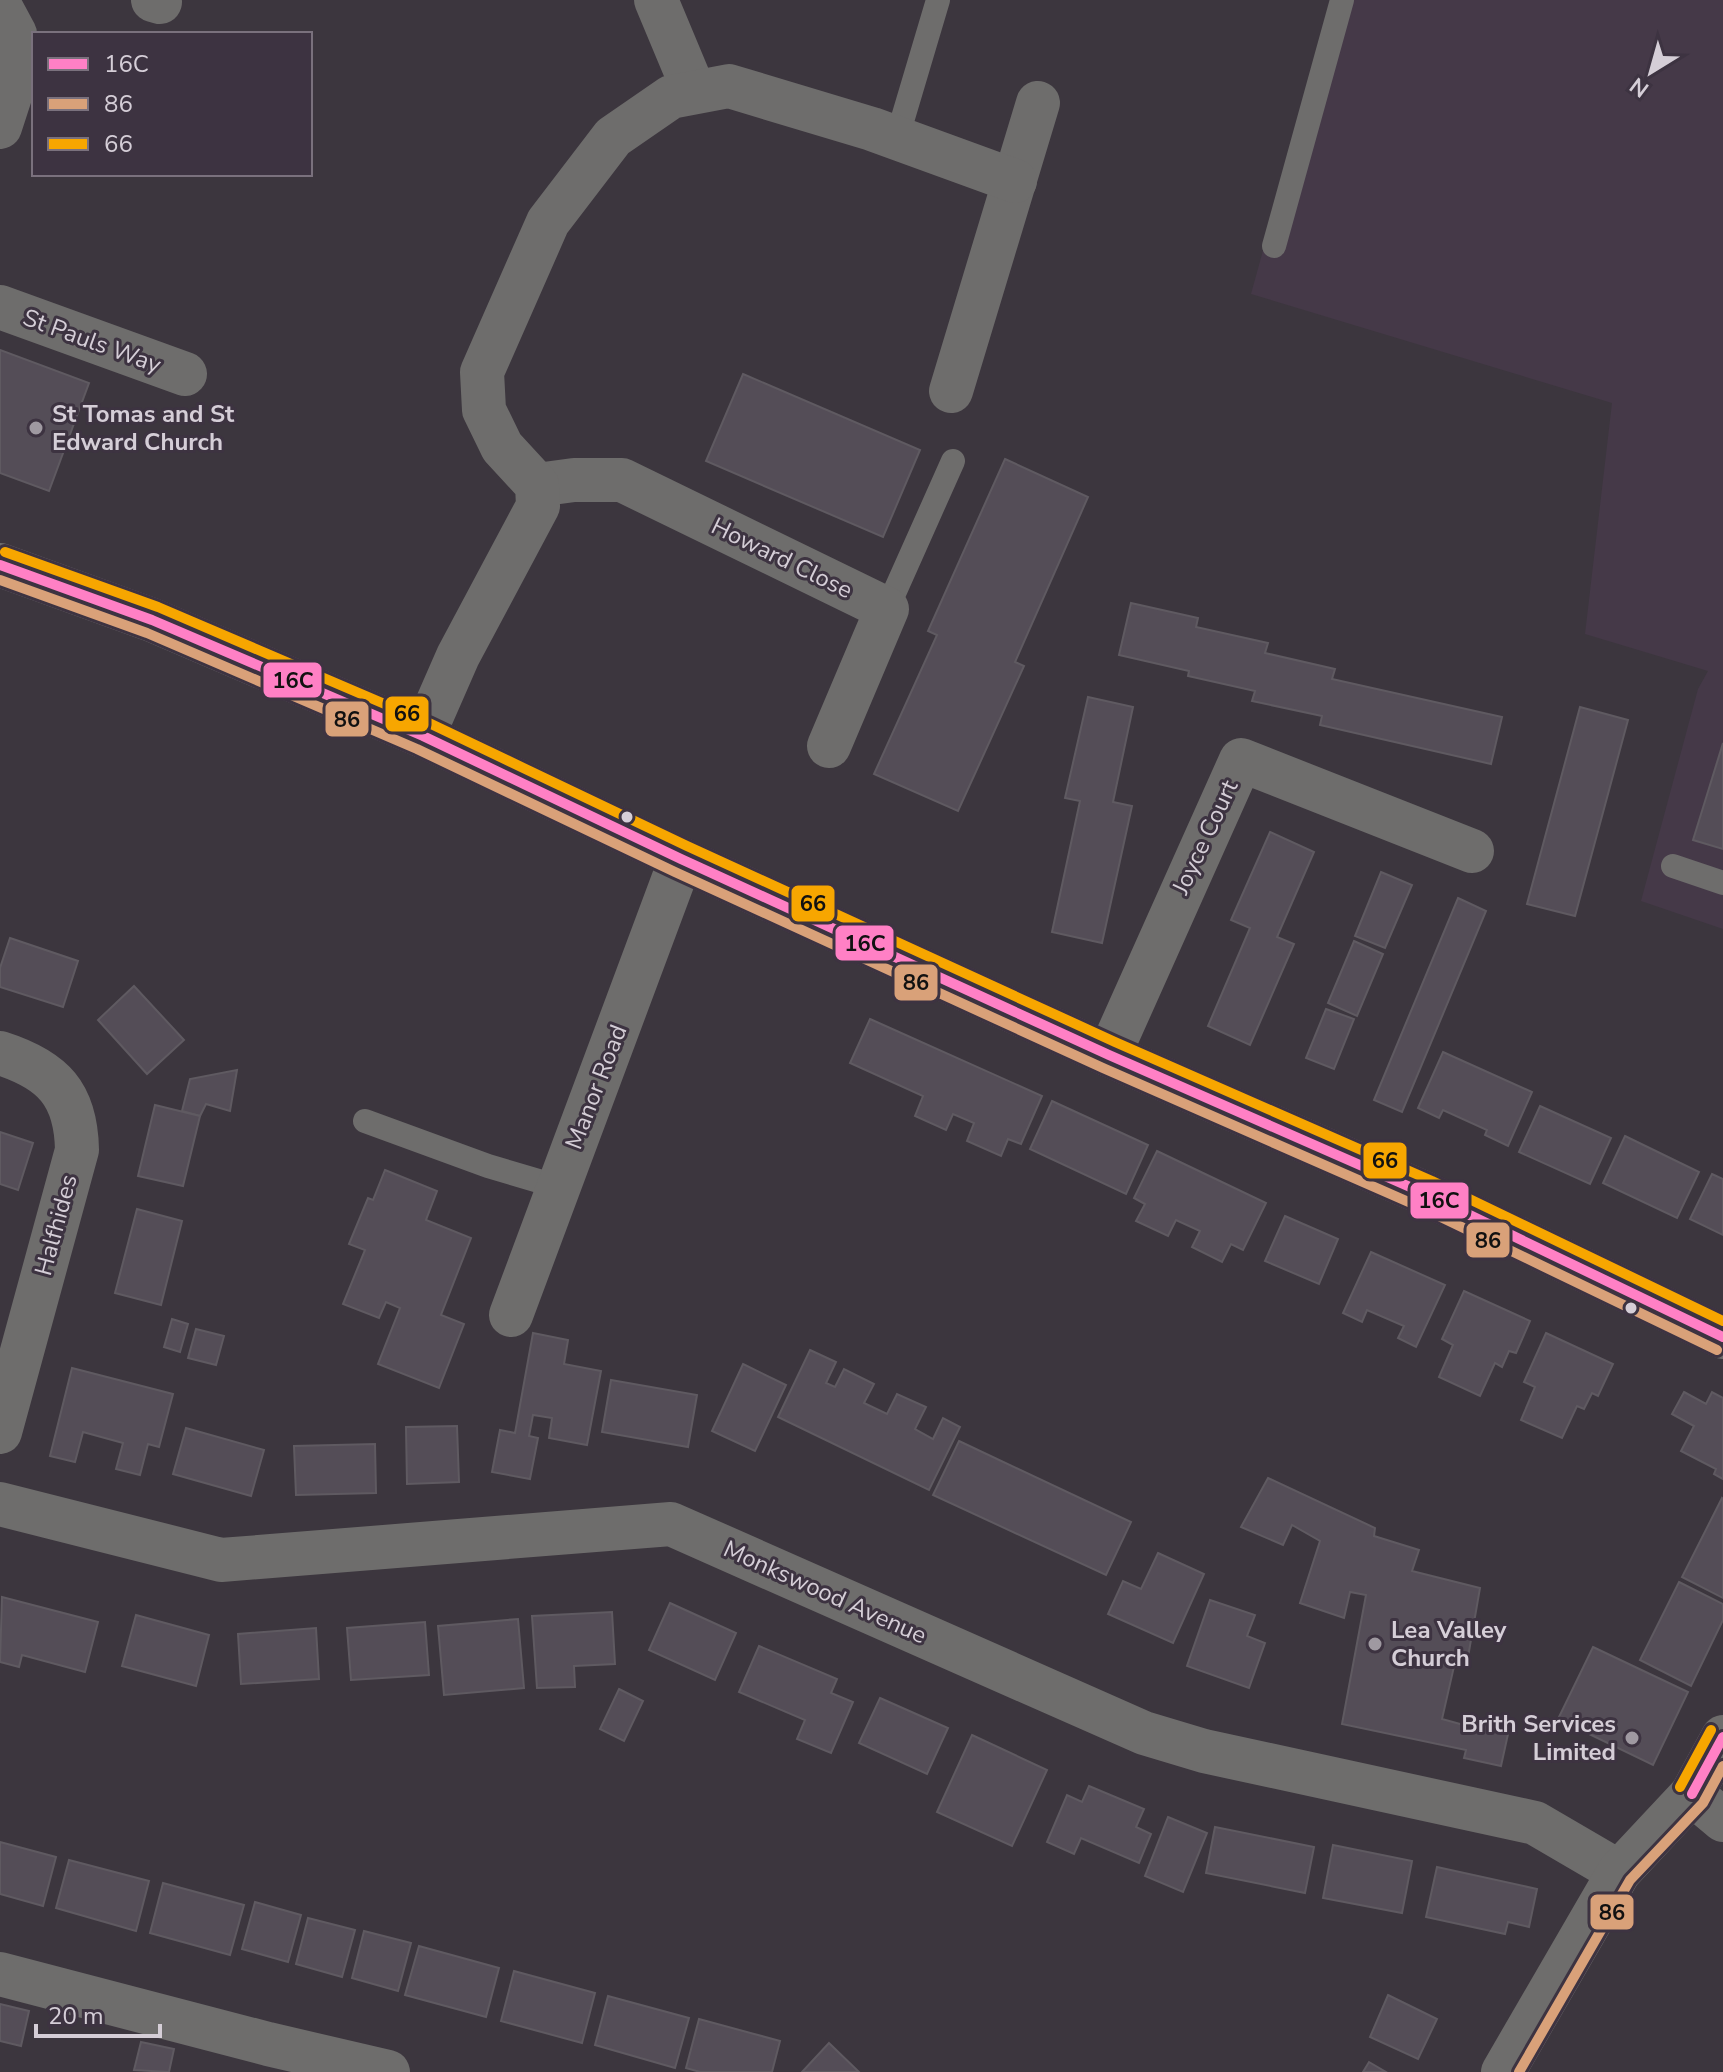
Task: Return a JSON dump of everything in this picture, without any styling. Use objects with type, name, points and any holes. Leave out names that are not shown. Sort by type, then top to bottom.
[{"type":"street","points":[[656,0],[694,91]]},
{"type":"street","points":[[0,6],[15,34],[14,84],[0,127]]},
{"type":"street","points":[[423,736],[458,656],[538,506],[537,485],[502,447],[484,410],[482,372],[548,222],[613,137],[671,97],[729,86],[897,138],[1015,181]]},
{"type":"street","points":[[951,391],[1038,103]]},
{"type":"street","name":"St Pauls Way","points":[[0,307],[185,374]]},
{"type":"street","name":"Howard Close","points":[[537,485],[574,480],[622,480],[887,609]]},
{"type":"street","points":[[0,565],[152,620],[423,736],[681,859],[1109,1055],[1426,1194],[1723,1337]]},
{"type":"street","points":[[829,746],[887,609]]},
{"type":"street","name":"Joyce Court","points":[[1109,1055],[1241,760],[1472,851]]},
{"type":"street","name":"Manor Road","points":[[511,1315],[681,859]]},
{"type":"street","name":"Halfhides","points":[[0,1053],[38,1069],[56,1083],[70,1104],[76,1126],[77,1150],[0,1432]]},
{"type":"street","name":"Monkswood Avenue","points":[[0,1504],[221,1560],[671,1524],[1144,1733],[1204,1751],[1535,1823],[1619,1872]]},
{"type":"street","points":[[1503,2072],[1619,1872],[1708,1807],[1723,1737]]},
{"type":"street","points":[[0,1974],[264,2058],[388,2072]]},
{"type":"lane","points":[[897,138],[938,0]]},
{"type":"lane","points":[[1274,246],[1342,0]]},
{"type":"lane","points":[[887,609],[953,461]]},
{"type":"lane","points":[[1673,866],[1723,883]]},
{"type":"lane","points":[[365,1121],[488,1166],[559,1187]]},
{"type":"shaded area","points":[[1332,0],[1723,0],[1723,929],[1641,901],[1698,689],[1708,671],[1585,634],[1612,403],[1251,294]]},
{"type":"building","name":"St Tomas and St Edward Church","points":[[0,350],[89,383],[49,491],[0,473]]},
{"type":"building","points":[[743,374],[920,450],[883,537],[706,461]]},
{"type":"building","points":[[1005,459],[1088,497],[1015,662],[1024,666],[958,811],[874,774],[937,635],[928,631]]},
{"type":"building","points":[[1131,603],[1198,618],[1196,627],[1268,643],[1265,653],[1335,669],[1332,679],[1502,717],[1491,764],[1320,725],[1322,716],[1252,701],[1255,691],[1188,676],[1189,671],[1119,655]]},
{"type":"building","points":[[1088,697],[1133,707],[1113,802],[1132,806],[1102,943],[1052,932],[1080,801],[1065,798]]},
{"type":"building","points":[[1580,707],[1628,720],[1575,916],[1527,904]]},
{"type":"building","points":[[1723,743],[1723,849],[1693,840]]},
{"type":"building","points":[[1270,832],[1314,852],[1277,937],[1294,944],[1250,1045],[1208,1026],[1250,928],[1231,920]]},
{"type":"building","points":[[1381,872],[1412,885],[1385,948],[1355,936]]},
{"type":"building","points":[[1458,898],[1486,911],[1402,1112],[1374,1100]]},
{"type":"building","points":[[10,938],[78,961],[63,1007],[0,987],[0,968]]},
{"type":"building","points":[[1354,941],[1383,954],[1357,1016],[1328,1003]]},
{"type":"building","points":[[134,986],[184,1040],[147,1074],[98,1020]]},
{"type":"building","points":[[1326,1009],[1354,1019],[1334,1069],[1306,1058]]},
{"type":"building","points":[[870,1019],[1042,1096],[1021,1144],[1008,1139],[1001,1156],[967,1141],[974,1123],[953,1114],[946,1130],[915,1116],[923,1096],[850,1063]]},
{"type":"building","points":[[1443,1052],[1532,1092],[1508,1146],[1485,1135],[1487,1130],[1443,1110],[1439,1118],[1418,1108]]},
{"type":"building","points":[[237,1070],[230,1111],[206,1104],[200,1116],[182,1111],[190,1079]]},
{"type":"building","points":[[1052,1101],[1148,1145],[1126,1194],[1030,1149]]},
{"type":"building","points":[[155,1105],[200,1116],[183,1186],[138,1176]]},
{"type":"building","points":[[1540,1106],[1611,1138],[1590,1184],[1519,1152]]},
{"type":"building","points":[[0,1132],[33,1143],[18,1190],[0,1184]]},
{"type":"building","points":[[1625,1136],[1699,1172],[1677,1218],[1603,1183]]},
{"type":"building","points":[[1157,1151],[1266,1203],[1243,1250],[1231,1244],[1222,1262],[1192,1247],[1200,1231],[1176,1220],[1168,1236],[1136,1221],[1145,1204],[1134,1198]]},
{"type":"building","points":[[385,1170],[437,1191],[426,1220],[471,1238],[441,1315],[464,1324],[439,1388],[378,1364],[400,1308],[386,1302],[379,1318],[343,1304],[365,1250],[349,1244],[368,1198],[373,1200]]},
{"type":"building","points":[[1712,1174],[1723,1179],[1723,1235],[1690,1219]]},
{"type":"building","points":[[137,1209],[182,1221],[161,1305],[115,1293]]},
{"type":"building","points":[[1285,1216],[1338,1239],[1319,1284],[1265,1261]]},
{"type":"building","points":[[1371,1252],[1445,1285],[1416,1347],[1398,1338],[1404,1326],[1367,1310],[1362,1322],[1343,1313]]},
{"type":"building","points":[[1464,1291],[1530,1321],[1516,1353],[1509,1351],[1502,1367],[1495,1363],[1480,1396],[1439,1377],[1453,1345],[1442,1339]]},
{"type":"building","points":[[172,1319],[188,1324],[180,1352],[164,1347]]},
{"type":"building","points":[[196,1329],[224,1336],[216,1365],[188,1358]]},
{"type":"building","points":[[533,1333],[568,1340],[564,1364],[601,1371],[587,1445],[549,1438],[552,1418],[533,1415],[529,1436],[538,1438],[530,1479],[492,1472],[500,1430],[515,1433]]},
{"type":"building","points":[[1546,1333],[1613,1364],[1598,1396],[1592,1393],[1584,1409],[1577,1406],[1562,1438],[1521,1420],[1535,1387],[1524,1382]]},
{"type":"building","points":[[810,1350],[836,1362],[826,1383],[835,1387],[844,1369],[874,1384],[864,1403],[887,1414],[897,1394],[926,1407],[915,1429],[933,1439],[943,1418],[960,1427],[929,1490],[778,1417]]},
{"type":"building","points":[[743,1364],[786,1385],[755,1451],[712,1431]]},
{"type":"building","points":[[72,1368],[173,1394],[159,1447],[148,1444],[140,1475],[116,1469],[123,1443],[83,1432],[75,1462],[50,1456]]},
{"type":"building","points":[[611,1380],[697,1395],[688,1447],[602,1432]]},
{"type":"building","points":[[1684,1392],[1706,1404],[1712,1392],[1723,1398],[1723,1479],[1714,1474],[1716,1469],[1681,1451],[1694,1426],[1672,1414]]},
{"type":"building","points":[[457,1426],[459,1482],[407,1484],[406,1427]]},
{"type":"building","points":[[186,1428],[264,1450],[251,1496],[173,1474]]},
{"type":"building","points":[[959,1441],[1131,1522],[1106,1575],[933,1495]]},
{"type":"building","points":[[375,1444],[376,1493],[296,1495],[294,1446]]},
{"type":"building","points":[[1268,1478],[1375,1528],[1374,1536],[1419,1550],[1412,1571],[1480,1588],[1467,1663],[1455,1662],[1442,1719],[1471,1727],[1474,1717],[1510,1725],[1501,1766],[1464,1758],[1466,1750],[1342,1724],[1366,1595],[1350,1592],[1344,1618],[1300,1603],[1320,1541],[1292,1525],[1283,1545],[1241,1527]]},
{"type":"building","points":[[1723,1499],[1723,1598],[1682,1577]]},
{"type":"building","points":[[1158,1553],[1204,1574],[1173,1643],[1108,1614],[1123,1581],[1141,1589]]},
{"type":"building","points":[[1679,1582],[1723,1604],[1723,1620],[1691,1686],[1640,1660]]},
{"type":"building","points":[[2,1597],[98,1622],[85,1672],[22,1655],[19,1667],[0,1662]]},
{"type":"building","points":[[1210,1600],[1255,1615],[1247,1636],[1265,1643],[1249,1688],[1187,1666]]},
{"type":"building","points":[[670,1603],[736,1633],[715,1680],[649,1650]]},
{"type":"building","points":[[612,1612],[615,1664],[574,1666],[575,1687],[537,1688],[532,1616]]},
{"type":"building","points":[[136,1615],[209,1635],[196,1686],[122,1666]]},
{"type":"building","points":[[518,1619],[524,1688],[444,1695],[438,1626]]},
{"type":"building","points":[[425,1622],[429,1675],[351,1680],[347,1628]]},
{"type":"building","points":[[316,1628],[319,1679],[241,1684],[238,1634]]},
{"type":"building","points":[[759,1646],[837,1679],[831,1693],[853,1702],[831,1753],[797,1739],[805,1720],[739,1692]]},
{"type":"building","points":[[1593,1647],[1688,1692],[1653,1765],[1558,1719]]},
{"type":"building","points":[[619,1689],[643,1701],[624,1741],[600,1729]]},
{"type":"building","points":[[880,1698],[948,1728],[927,1774],[859,1743]]},
{"type":"building","points":[[972,1735],[1047,1770],[1012,1846],[937,1812]]},
{"type":"building","points":[[1089,1786],[1144,1809],[1136,1827],[1151,1834],[1139,1863],[1081,1838],[1074,1854],[1047,1842],[1067,1795],[1082,1802]]},
{"type":"building","points":[[1168,1817],[1207,1833],[1183,1892],[1145,1876]]},
{"type":"building","points":[[1215,1827],[1314,1847],[1305,1893],[1206,1873]]},
{"type":"building","points":[[0,1842],[56,1857],[43,1906],[0,1894]]},
{"type":"building","points":[[1333,1845],[1412,1861],[1402,1913],[1323,1898]]},
{"type":"building","points":[[69,1860],[149,1881],[136,1931],[56,1908]]},
{"type":"building","points":[[1437,1867],[1537,1889],[1529,1927],[1508,1922],[1505,1934],[1426,1917]]},
{"type":"building","points":[[163,1883],[244,1905],[230,1955],[150,1933]]},
{"type":"building","points":[[255,1902],[301,1915],[288,1962],[242,1949]]},
{"type":"building","points":[[308,1918],[355,1930],[342,1977],[296,1964]]},
{"type":"building","points":[[364,1931],[411,1943],[398,1991],[352,1978]]},
{"type":"building","points":[[419,1946],[499,1968],[486,2017],[405,1995]]},
{"type":"building","points":[[514,1971],[595,1993],[582,2043],[501,2021]]},
{"type":"building","points":[[1388,1995],[1437,2019],[1418,2059],[1370,2037]]},
{"type":"building","points":[[608,1996],[689,2018],[675,2068],[595,2045]]},
{"type":"building","points":[[0,2004],[29,2011],[21,2046],[0,2041]]},
{"type":"building","points":[[699,2019],[780,2041],[772,2072],[700,2072],[686,2068]]},
{"type":"building","points":[[141,2042],[174,2049],[169,2072],[134,2070]]},
{"type":"building","points":[[829,2043],[859,2072],[802,2072]]},
{"type":"building","points":[[1369,2062],[1386,2072],[1363,2072]]},
{"type":"transit line","name":"66","points":[[5,552],[158,607],[429,723],[687,846],[1115,1042],[1432,1181],[1723,1321]]},
{"type":"transit line","name":"16C","points":[[0,565],[152,620],[423,736],[681,859],[1109,1055],[1426,1194],[1723,1337]]},
{"type":"transit line","name":"86","points":[[0,580],[147,633],[417,749],[675,872],[1103,1068],[1420,1207],[1717,1350]]},
{"type":"transit line","name":"66","points":[[1680,1787],[1711,1730]]},
{"type":"transit line","name":"16C","points":[[1692,1794],[1723,1737]]},
{"type":"transit line","name":"86","points":[[1519,2072],[1630,1880],[1703,1803],[1723,1766]]},
{"type":"place","name":"St Tomas and St Edward Church","points":[[36,428]]},
{"type":"place","name":"Lea Valley Church","points":[[1375,1644]]},
{"type":"place","name":"Brith Services Limited","points":[[1632,1738]]}]
